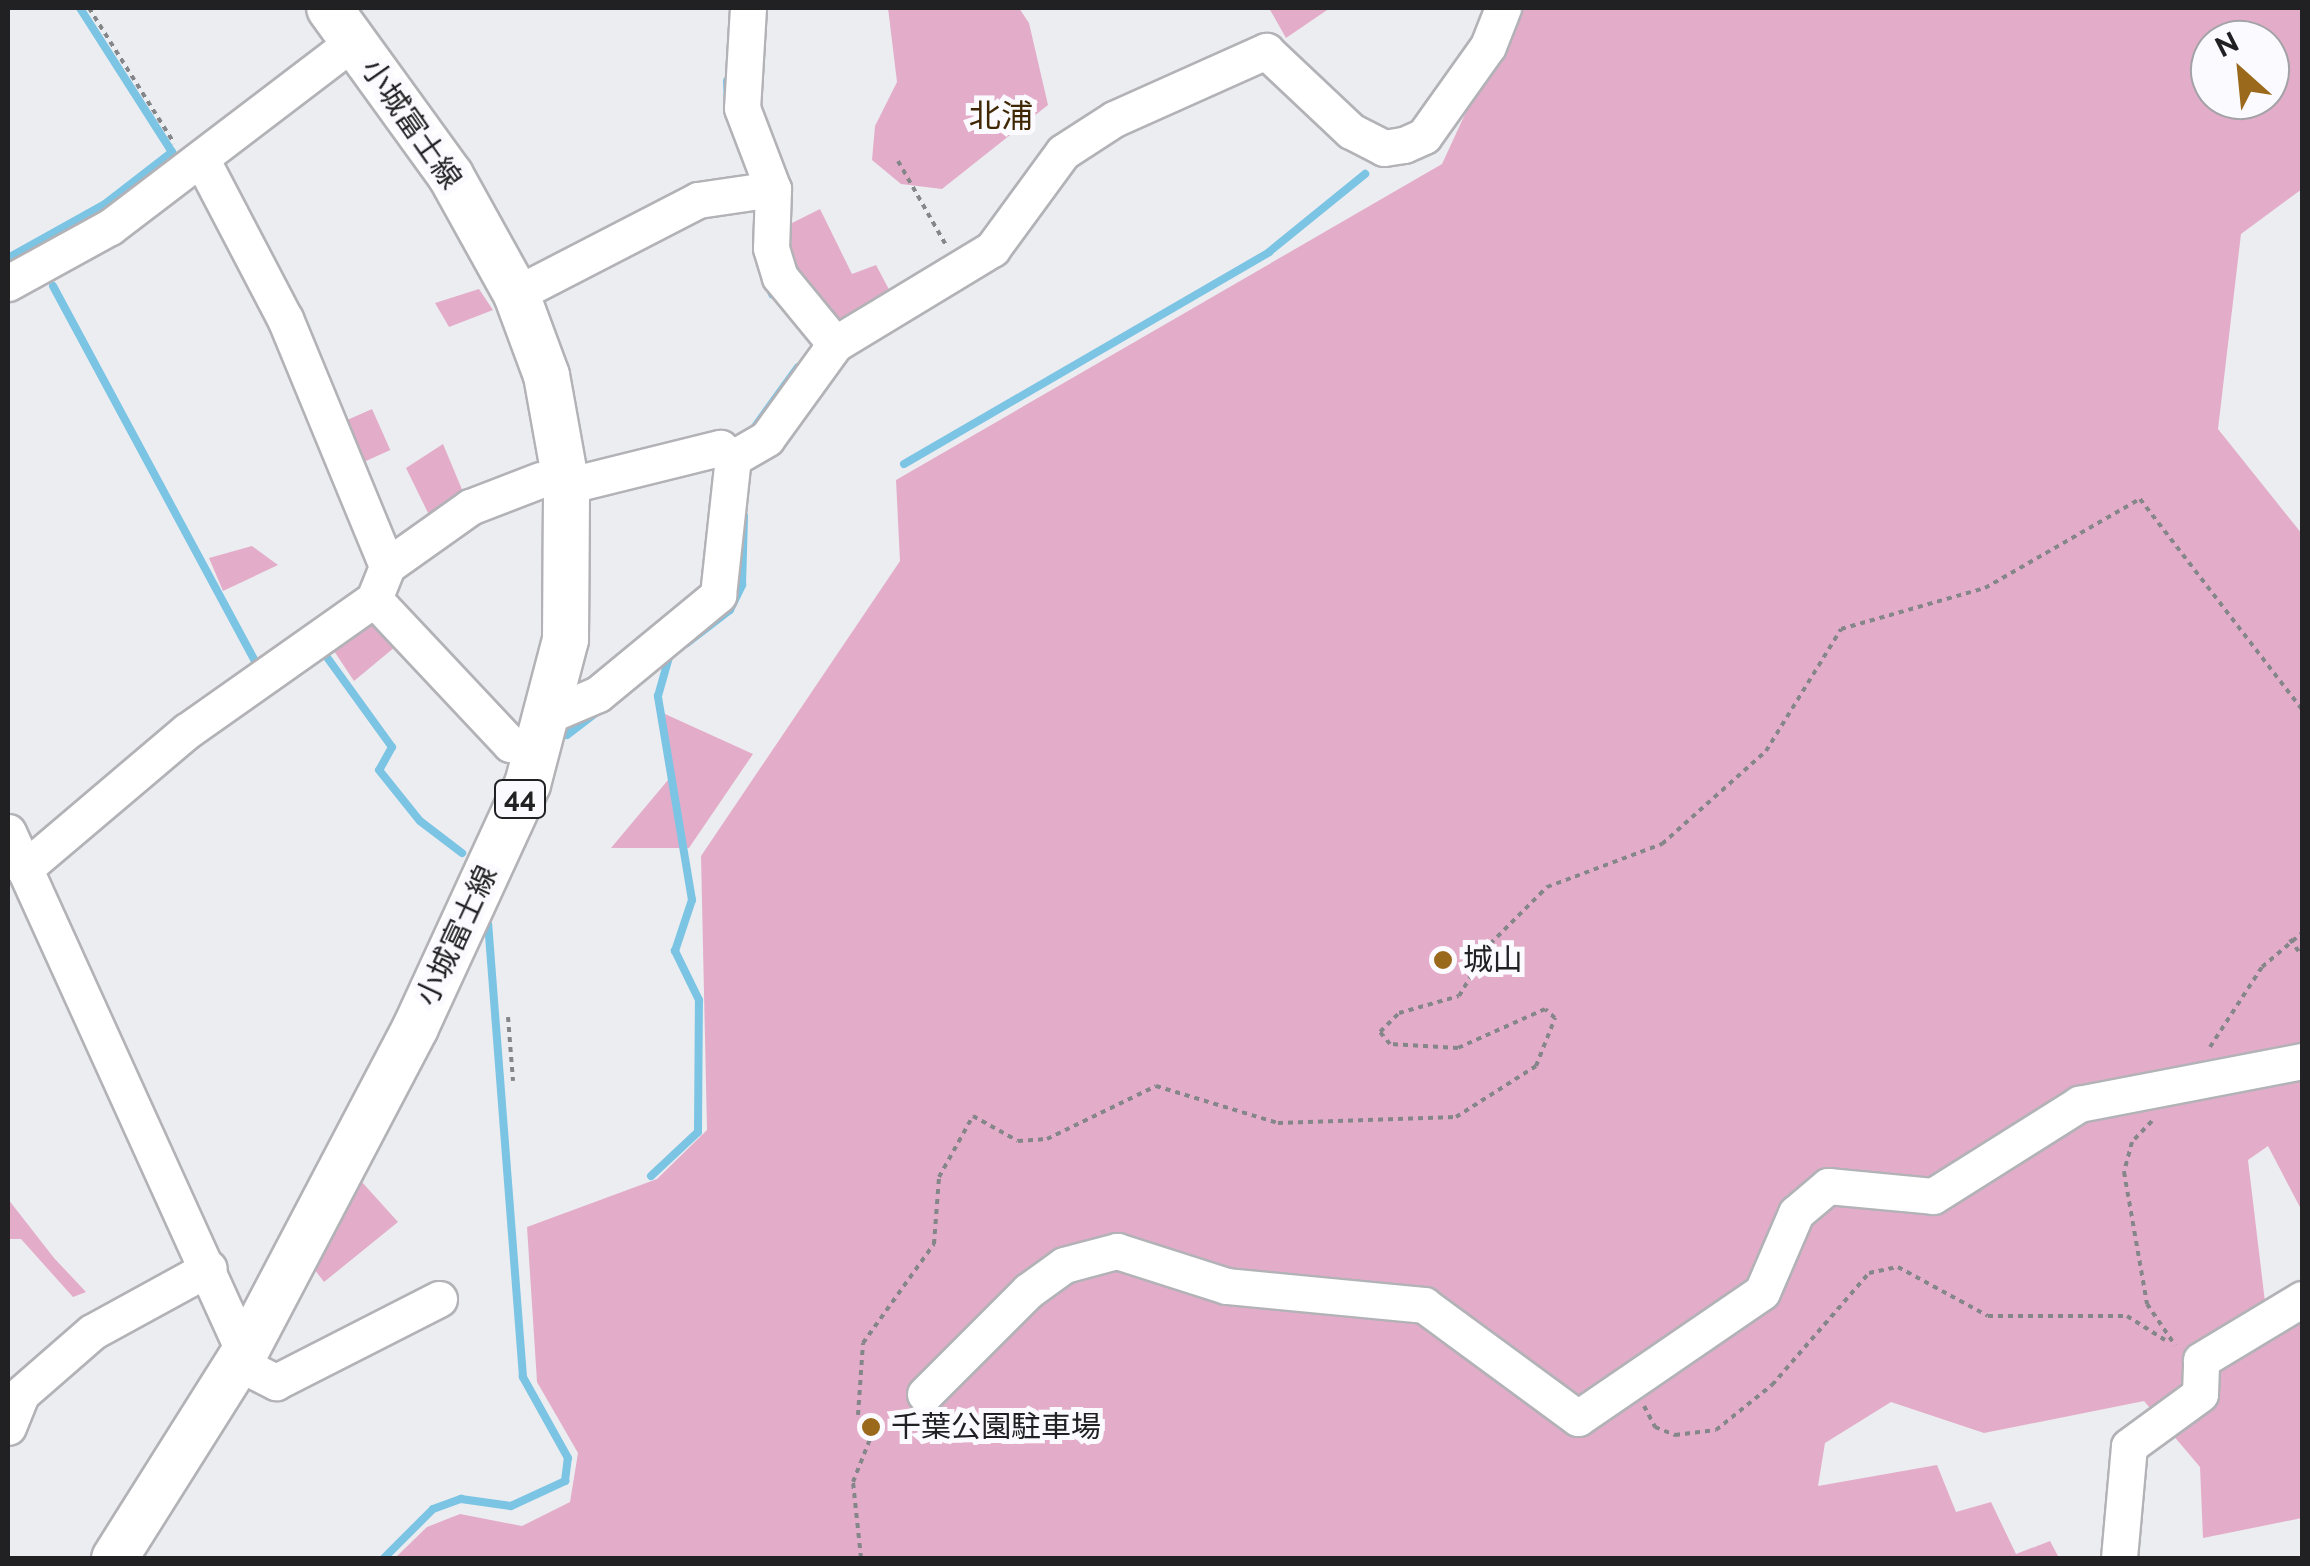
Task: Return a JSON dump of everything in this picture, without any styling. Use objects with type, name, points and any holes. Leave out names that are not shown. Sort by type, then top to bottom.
[{"type":"main road","name":"小城富士線","points":[[114,1558],[247,1347],[415,1027],[544,732],[565,639],[546,376],[516,294],[450,176],[341,24]]},
{"type":"street","points":[[748,8],[742,108],[780,277],[834,344]]},
{"type":"street","points":[[732,458],[767,438],[834,344],[992,249],[1063,152],[1161,93],[1266,51],[1351,131],[1384,148],[1424,136],[1488,46],[1503,8]]},
{"type":"street","points":[[8,284],[196,164],[341,24]]},
{"type":"street","points":[[196,164],[285,319],[387,566]]},
{"type":"street","points":[[516,294],[698,200],[759,190]]},
{"type":"street","points":[[24,869],[187,731],[374,599],[387,566],[470,507],[553,483],[720,448],[732,458]]},
{"type":"street","points":[[374,599],[510,744],[544,732],[598,694],[718,595],[732,458]]},
{"type":"street","points":[[8,832],[247,1347],[252,1370],[276,1382],[439,1299]]},
{"type":"street","points":[[925,1394],[1028,1291],[1094,1251],[1226,1286],[1424,1304],[1578,1418],[1762,1292],[1796,1213],[1828,1186],[1933,1196],[2080,1104],[2302,1060]]},
{"type":"street","points":[[8,1426],[21,1394],[92,1332],[209,1268]]},
{"type":"street","points":[[2119,1558],[2129,1446],[2200,1394],[2201,1360],[2302,1299]]},
{"type":"path","points":[[89,8],[196,164]]},
{"type":"path","points":[[898,162],[960,271]]},
{"type":"path","points":[[858,1415],[863,1343],[934,1244],[939,1177],[972,1116],[1018,1141],[1046,1139],[1156,1086],[1278,1123],[1456,1117],[1536,1066],[1554,1018],[1545,1008],[1458,1048],[1390,1044],[1380,1032],[1399,1013],[1458,996],[1490,944],[1547,886],[1662,844],[1766,751],[1840,630],[1985,588],[2140,499],[2302,709]]},
{"type":"path","points":[[2165,1340],[2147,1304],[2124,1172],[2132,1142],[2185,1085],[2290,939],[2302,933]]},
{"type":"path","points":[[2290,939],[2302,956]]},
{"type":"path","points":[[508,1016],[513,1082]]},
{"type":"path","points":[[1632,1384],[1655,1427],[1716,1430],[1772,1385],[1869,1273],[1898,1266],[1988,1316],[2127,1316],[2201,1360]]},
{"type":"path","points":[[861,1558],[853,1482],[878,1419]]},
{"type":"shaded area","points":[[888,8],[1019,8],[1029,23],[1048,105],[942,189],[901,184],[872,160],[875,126],[897,82]]},
{"type":"shaded area","points":[[1269,8],[1330,8],[1286,38]]},
{"type":"shaded area","points":[[1514,8],[2302,8],[2302,189],[2241,234],[2218,429],[2302,534],[2302,1211],[2268,1146],[2248,1160],[2265,1302],[2302,1280],[2302,1518],[2203,1538],[2200,1467],[2144,1401],[1984,1433],[1891,1402],[1825,1443],[1818,1486],[1937,1465],[1956,1512],[1991,1502],[2016,1554],[2050,1541],[2059,1558],[395,1558],[427,1527],[460,1514],[522,1526],[570,1502],[578,1453],[537,1382],[527,1227],[657,1179],[707,1130],[701,856],[900,561],[896,480],[1442,164]]},
{"type":"shaded area","points":[[820,209],[852,274],[876,265],[893,297],[836,332],[784,263],[788,225]]},
{"type":"shaded area","points":[[479,289],[493,310],[449,327],[435,303]]},
{"type":"shaded area","points":[[372,409],[390,450],[354,466],[335,425]]},
{"type":"shaded area","points":[[443,444],[466,499],[432,521],[406,468]]},
{"type":"shaded area","points":[[252,546],[278,565],[223,591],[209,558]]},
{"type":"shaded area","points":[[372,614],[401,642],[354,681],[328,642]]},
{"type":"shaded area","points":[[665,714],[753,754],[689,848],[611,848],[668,780]]},
{"type":"shaded area","points":[[361,1181],[398,1222],[324,1282],[309,1262]]},
{"type":"shaded area","points":[[8,1199],[86,1292],[73,1297],[21,1239],[8,1239]]},
{"type":"waterway","points":[[8,258],[105,204],[172,152],[80,8]]},
{"type":"waterway","points":[[727,81],[728,115]]},
{"type":"waterway","points":[[904,464],[1269,252],[1365,174]]},
{"type":"waterway","points":[[757,253],[772,294]]},
{"type":"waterway","points":[[53,286],[258,666]]},
{"type":"waterway","points":[[754,428],[798,367]]},
{"type":"waterway","points":[[687,643],[730,610],[742,585],[744,516]]},
{"type":"waterway","points":[[321,649],[392,747],[379,770],[420,821],[462,853]]},
{"type":"waterway","points":[[651,1176],[698,1132],[699,1000],[675,951],[692,900],[658,696],[669,657]]},
{"type":"waterway","points":[[567,735],[601,709]]},
{"type":"waterway","points":[[384,1558],[433,1509],[461,1499],[511,1506],[565,1481],[568,1458],[523,1377],[488,924]]},
{"type":"place","name":"城山","points":[[1443,960]]},
{"type":"place","name":"千葉公園駐車場","points":[[871,1427]]},
{"type":"district","name":"北浦","points":[[1001,116]]}]
